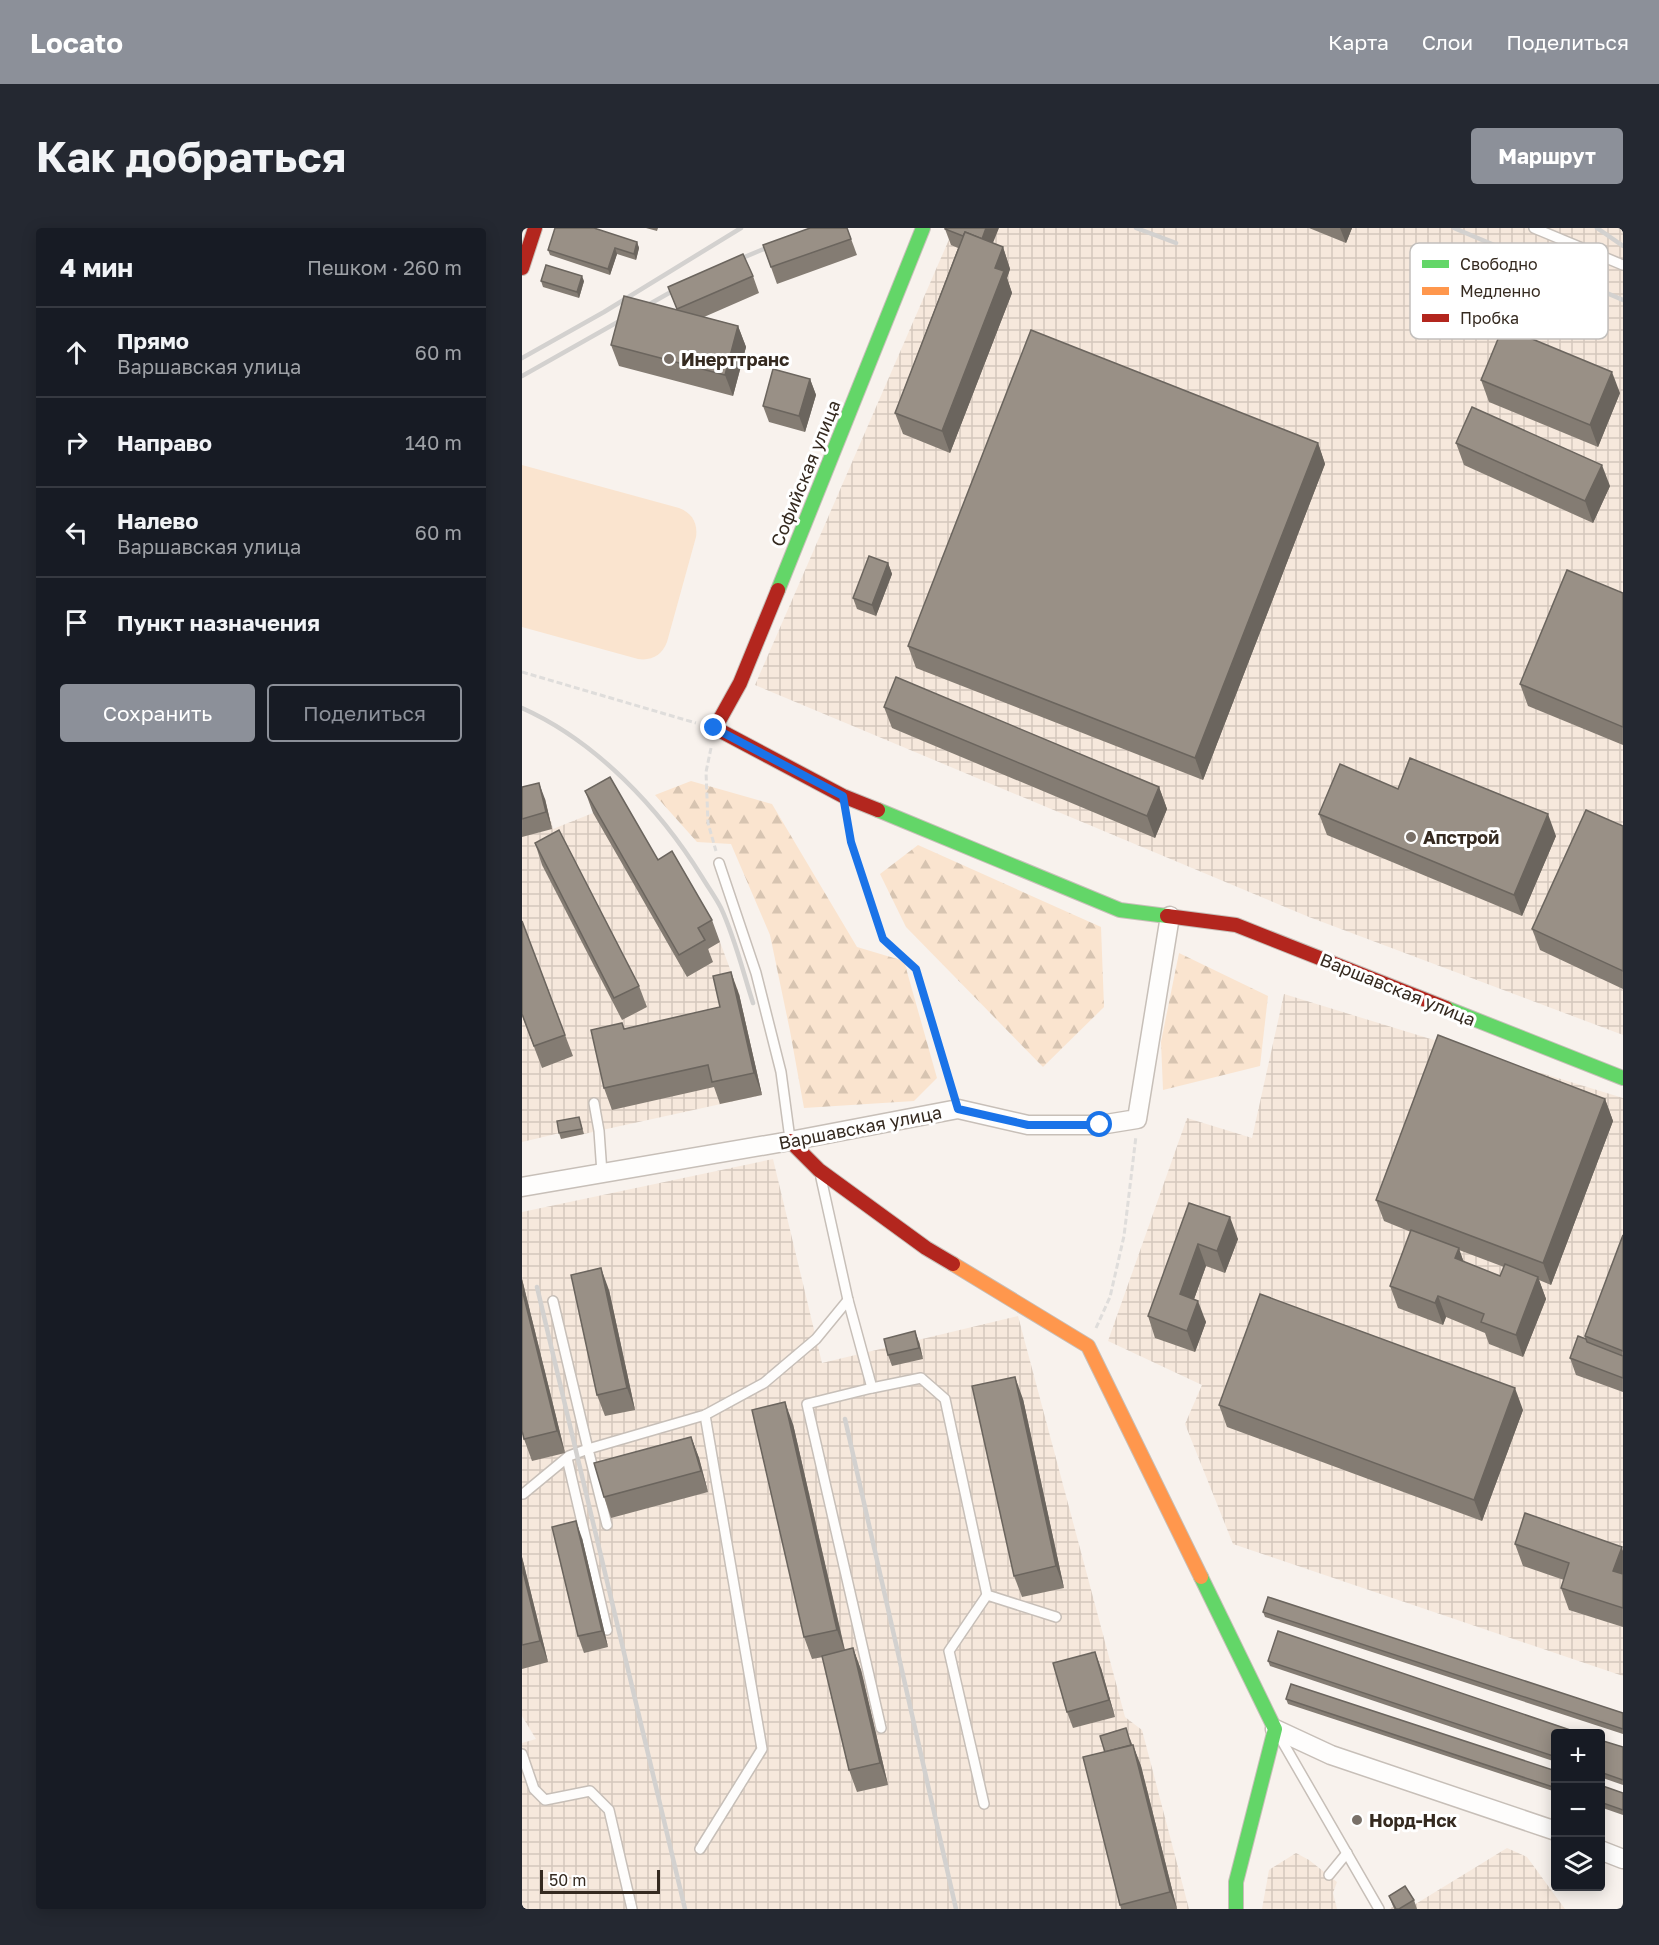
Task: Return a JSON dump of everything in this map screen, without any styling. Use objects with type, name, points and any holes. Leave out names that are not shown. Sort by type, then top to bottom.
[{"type":"street","points":[[522,268],[536,228]]},
{"type":"street","name":"Софийская улица","points":[[714,728],[740,683],[923,228]]},
{"type":"street","name":"Варшавская улица","points":[[714,728],[843,796],[1120,910],[1236,924],[1623,1078]]},
{"type":"street","points":[[1137,1119],[1170,916]]},
{"type":"street","name":"Варшавская улица","points":[[522,1187],[790,1142],[958,1109],[1028,1125],[1100,1125],[1137,1119]]},
{"type":"street","points":[[790,1142],[819,1170],[926,1248],[1088,1346],[1275,1729],[1331,1755],[1551,1830]]},
{"type":"street","points":[[1236,1909],[1236,1882],[1275,1729]]},
{"type":"street","points":[[1605,1852],[1623,1859]]},
{"type":"lane","points":[[1534,228],[1570,243]]},
{"type":"lane","points":[[1608,259],[1623,265]]},
{"type":"lane","points":[[719,863],[756,974],[782,1072],[790,1142]]},
{"type":"lane","points":[[594,1103],[602,1173]]},
{"type":"lane","points":[[819,1170],[848,1300],[872,1389]]},
{"type":"lane","points":[[553,1300],[607,1525]]},
{"type":"lane","points":[[522,1495],[567,1458],[588,1449],[705,1415],[764,1383],[816,1339],[848,1300]]},
{"type":"lane","points":[[881,1728],[807,1404],[921,1378],[945,1399],[987,1595],[949,1651],[984,1804]]},
{"type":"lane","points":[[700,1849],[762,1749],[705,1415]]},
{"type":"lane","points":[[567,1458],[607,1630]]},
{"type":"lane","points":[[987,1595],[1056,1617]]},
{"type":"lane","points":[[1275,1729],[1379,1909]]},
{"type":"lane","points":[[522,1754],[534,1789],[545,1800],[590,1791],[609,1810],[632,1909]]},
{"type":"lane","points":[[1329,1875],[1347,1853]]},
{"type":"path","points":[[522,672],[714,728],[706,772],[708,823],[719,863]]},
{"type":"path","points":[[843,796],[851,842],[883,939],[916,969],[958,1109]]},
{"type":"path","points":[[1088,1346],[1110,1297],[1124,1236],[1137,1119]]},
{"type":"shaded area","points":[[954,228],[1623,228],[1623,1035],[1309,917],[755,685]]},
{"type":"shaded area","points":[[522,787],[545,799],[553,829],[593,813],[618,798],[665,881],[720,942],[739,993],[762,1095],[561,1139],[560,1133],[522,1142]]},
{"type":"shaded area","points":[[1284,994],[1623,1098],[1623,1676],[1233,1544],[1185,1424],[1202,1385],[1108,1341],[1187,1118],[1252,1138]]},
{"type":"shaded area","points":[[773,1159],[822,1363],[1018,1316],[1125,1717],[1142,1730],[1189,1909],[522,1909],[522,1743],[536,1739],[522,1716],[522,1212]]},
{"type":"shaded area","points":[[1507,1848],[1527,1857],[1565,1909],[1389,1909],[1409,1897],[1414,1905]]},
{"type":"shaded area","points":[[1296,1853],[1337,1882],[1333,1893],[1337,1909],[1262,1909],[1269,1870]]},
{"type":"green space","points":[[522,465],[679,508],[693,519],[696,537],[667,642],[656,656],[638,659],[522,627]]},
{"type":"green space","points":[[691,781],[772,804],[857,947],[904,961],[937,1078],[914,1101],[804,1108],[770,935],[731,844],[697,842],[655,795]]},
{"type":"green space","points":[[918,845],[1101,927],[1104,1007],[1043,1067],[906,927],[880,874]]},
{"type":"green space","points":[[1179,953],[1268,996],[1260,1066],[1163,1090],[1161,1042]]},
{"type":"building","points":[[555,228],[594,228],[637,242],[634,254],[615,248],[608,269],[548,250]]},
{"type":"building","points":[[810,228],[847,228],[851,239],[771,267],[763,245]]},
{"type":"building","points":[[945,228],[986,228],[982,239],[965,232],[963,236]]},
{"type":"building","points":[[965,232],[1003,247],[995,268],[1004,271],[942,431],[895,413]]},
{"type":"building","points":[[743,254],[753,276],[677,309],[668,287]]},
{"type":"building","points":[[546,265],[582,276],[577,292],[541,281]]},
{"type":"building","points":[[624,296],[738,326],[725,375],[611,345]]},
{"type":"building","points":[[1031,330],[1318,443],[1195,758],[908,646]]},
{"type":"building","points":[[1498,339],[1532,339],[1612,372],[1590,425],[1481,380]]},
{"type":"building","points":[[773,369],[810,379],[799,416],[763,406]]},
{"type":"building","points":[[1472,407],[1602,465],[1585,501],[1456,443]]},
{"type":"building","points":[[869,556],[888,563],[872,605],[853,598]]},
{"type":"building","points":[[1567,570],[1623,593],[1623,727],[1520,684]]},
{"type":"building","points":[[896,677],[1159,787],[1147,816],[884,707]]},
{"type":"building","points":[[1410,758],[1548,814],[1514,895],[1319,814],[1340,764],[1398,789]]},
{"type":"building","points":[[610,777],[658,860],[672,851],[712,920],[698,928],[705,940],[679,955],[585,791]]},
{"type":"building","points":[[539,783],[546,812],[522,819],[522,787]]},
{"type":"building","points":[[1586,810],[1623,826],[1623,971],[1532,929]]},
{"type":"building","points":[[559,830],[639,986],[614,998],[535,843]]},
{"type":"building","points":[[522,921],[565,1035],[534,1046],[522,1014]]},
{"type":"building","points":[[731,972],[754,1073],[712,1082],[708,1065],[604,1088],[591,1030],[622,1023],[624,1029],[720,1007],[713,976]]},
{"type":"building","points":[[1438,1035],[1605,1099],[1543,1263],[1376,1200]]},
{"type":"building","points":[[579,1117],[582,1129],[559,1133],[557,1121]]},
{"type":"building","points":[[1189,1203],[1230,1217],[1217,1251],[1198,1244],[1180,1294],[1198,1301],[1187,1331],[1148,1316]]},
{"type":"building","points":[[1411,1230],[1459,1248],[1455,1258],[1500,1276],[1505,1264],[1538,1277],[1516,1335],[1481,1322],[1484,1314],[1438,1296],[1435,1303],[1390,1286]]},
{"type":"building","points":[[1623,1235],[1623,1351],[1585,1336]]},
{"type":"building","points":[[601,1268],[627,1388],[597,1395],[571,1275]]},
{"type":"building","points":[[522,1289],[557,1431],[524,1439],[522,1431]]},
{"type":"building","points":[[1260,1294],[1515,1388],[1474,1500],[1219,1405]]},
{"type":"building","points":[[915,1331],[919,1348],[888,1355],[884,1339]]},
{"type":"building","points":[[1578,1336],[1586,1339],[1587,1342],[1623,1356],[1623,1378],[1570,1358]]},
{"type":"building","points":[[1015,1377],[1056,1566],[1014,1576],[972,1386]]},
{"type":"building","points":[[785,1402],[837,1630],[804,1637],[752,1410]]},
{"type":"building","points":[[691,1437],[701,1471],[604,1497],[594,1463]]},
{"type":"building","points":[[1525,1513],[1622,1547],[1613,1571],[1623,1574],[1623,1608],[1561,1588],[1569,1563],[1515,1544]]},
{"type":"building","points":[[576,1521],[602,1631],[578,1636],[552,1527]]},
{"type":"building","points":[[522,1567],[540,1641],[522,1645]]},
{"type":"building","points":[[1268,1597],[1623,1713],[1623,1729],[1263,1612]]},
{"type":"building","points":[[1278,1631],[1567,1729],[1551,1729],[1551,1755],[1268,1661]]},
{"type":"building","points":[[853,1648],[880,1763],[849,1770],[822,1656]]},
{"type":"building","points":[[1095,1652],[1109,1700],[1067,1712],[1053,1663]]},
{"type":"building","points":[[1291,1684],[1551,1769],[1551,1786],[1286,1699]]},
{"type":"building","points":[[1126,1728],[1131,1745],[1105,1752],[1100,1736]]},
{"type":"building","points":[[1605,1742],[1623,1747],[1623,1780],[1605,1774]]},
{"type":"building","points":[[1133,1745],[1170,1892],[1120,1905],[1083,1757]]},
{"type":"building","points":[[1605,1787],[1623,1793],[1623,1810],[1605,1804]]},
{"type":"building","points":[[1405,1886],[1414,1900],[1396,1909],[1389,1896]]},
{"type":"railway","points":[[522,358],[604,312],[741,228]]},
{"type":"railway","points":[[1136,228],[1176,243]]},
{"type":"railway","points":[[1454,228],[1489,243]]},
{"type":"railway","points":[[1597,228],[1623,246]]},
{"type":"railway","points":[[728,264],[778,243]]},
{"type":"railway","points":[[522,376],[685,284]]},
{"type":"railway","points":[[1608,294],[1623,300]]},
{"type":"railway","points":[[522,708],[549,722],[600,758],[624,779],[667,827],[721,908],[735,943],[753,1003]]},
{"type":"railway","points":[[537,1287],[685,1909]]},
{"type":"railway","points":[[845,1419],[956,1909]]},
{"type":"traffic: fast","points":[[778,590],[923,228]]},
{"type":"traffic: fast","points":[[878,810],[1120,910],[1167,916]]},
{"type":"traffic: fast","points":[[1446,1008],[1623,1078]]},
{"type":"traffic: fast","points":[[1201,1577],[1275,1729],[1236,1882],[1236,1909]]},
{"type":"traffic: slow","points":[[953,1264],[1088,1346],[1201,1577]]},
{"type":"traffic: jam","points":[[522,268],[535,228]]},
{"type":"traffic: jam","points":[[778,590],[740,683],[715,728],[843,796],[878,810]]},
{"type":"traffic: jam","points":[[1167,916],[1236,925],[1446,1008]]},
{"type":"traffic: jam","points":[[790,1141],[819,1170],[926,1248],[953,1264]]},
{"type":"place","name":"Инерттранс","points":[[669,359]]},
{"type":"place","name":"Апстрой","points":[[1411,837]]},
{"type":"place","name":"Норд-Нск","points":[[1357,1820]]},
{"type":"route","points":[[714,728],[843,796],[851,842],[883,939],[916,969],[958,1109],[1028,1125],[1100,1125]]}]
